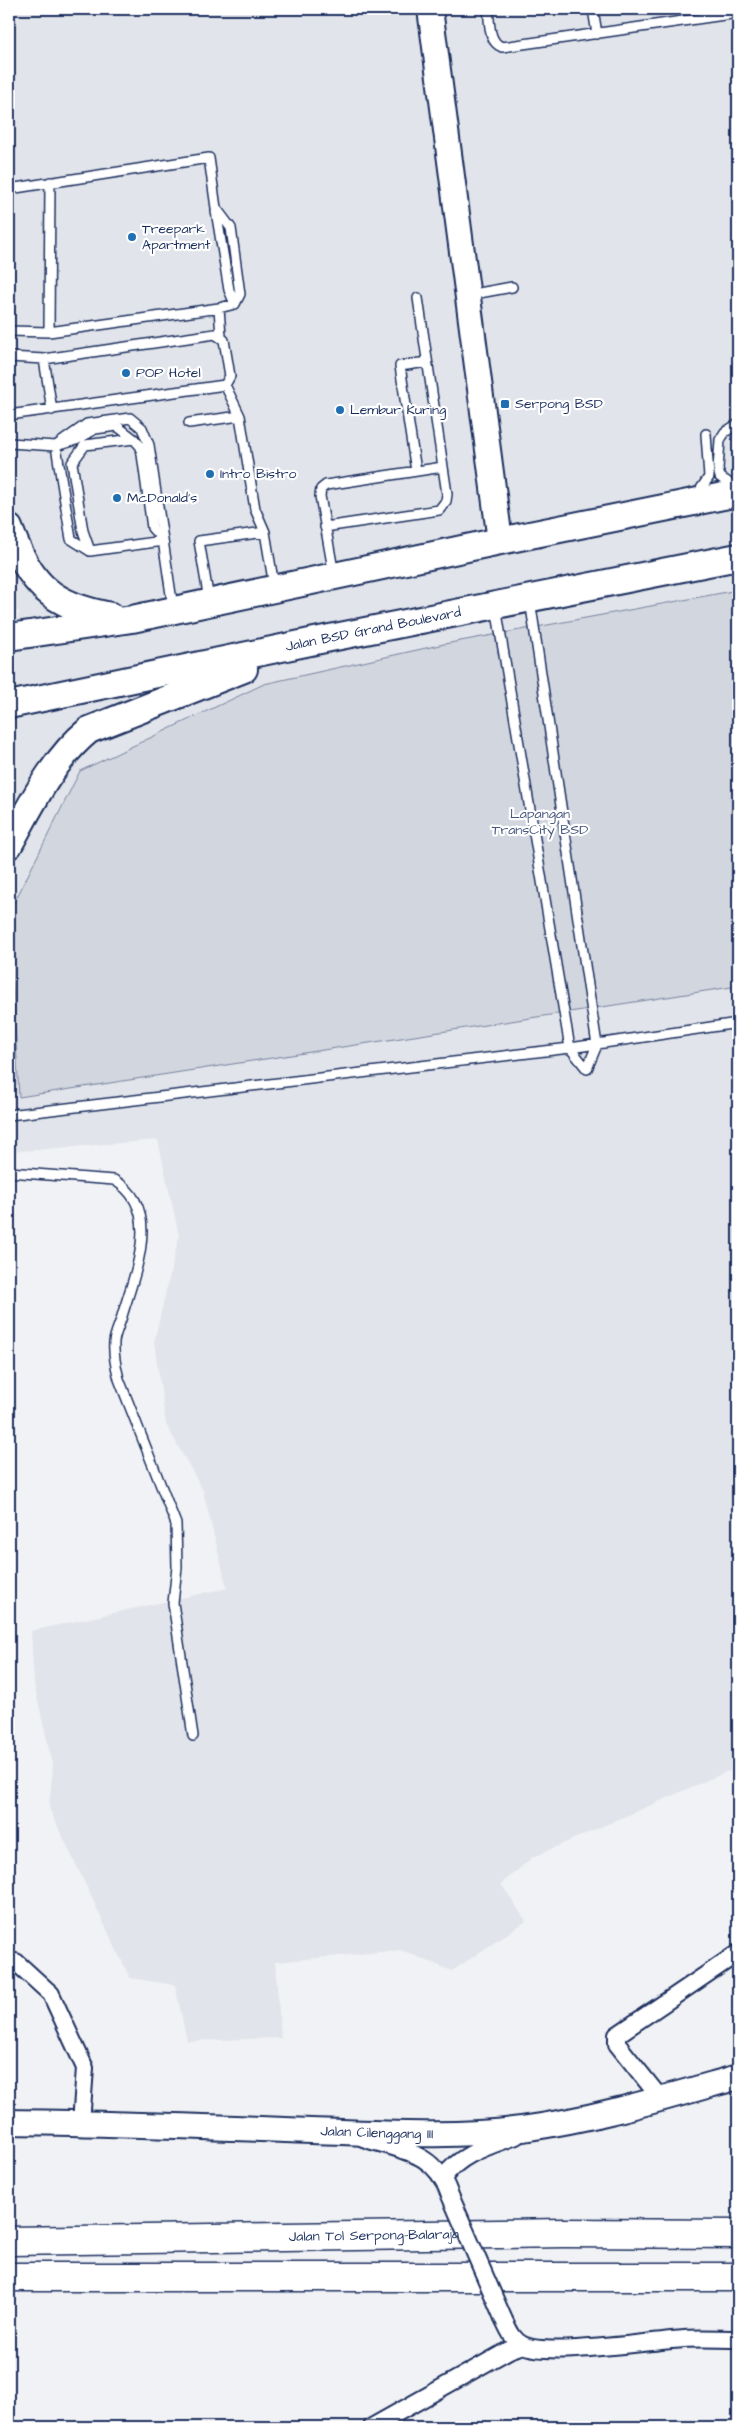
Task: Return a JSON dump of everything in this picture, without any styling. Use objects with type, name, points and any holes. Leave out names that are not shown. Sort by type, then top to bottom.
[{"type":"highway","name":"Jalan Tol Serpong–Balaraja","points":[[9,2241],[563,2233],[738,2234]]},
{"type":"highway","points":[[9,2277],[738,2277]]},
{"type":"main road","points":[[9,637],[132,619],[334,575],[738,493]]},
{"type":"main road","points":[[9,528],[30,573],[51,595],[83,611],[132,619]]},
{"type":"main road","name":"Jalan BSD Grand Boulevard","points":[[9,705],[315,641],[738,557]]},
{"type":"main road","points":[[9,845],[58,762],[74,742],[89,730],[315,641]]},
{"type":"street","points":[[430,9],[500,541]]},
{"type":"street","points":[[661,2099],[617,2044],[617,2035],[738,1953]]},
{"type":"street","points":[[9,1962],[16,1962],[51,1994],[81,2060],[84,2068],[81,2123]]},
{"type":"street","name":"Jalan Cilenggang III","points":[[9,2122],[344,2132],[472,2133],[547,2124],[616,2111],[738,2076]]},
{"type":"street","points":[[447,2185],[451,2167],[472,2152],[547,2124]]},
{"type":"street","points":[[344,2132],[386,2146],[416,2153],[436,2167],[447,2185],[503,2318],[513,2338],[522,2345],[535,2349],[560,2349],[686,2339],[738,2339]]},
{"type":"street","points":[[372,2427],[509,2350],[522,2345]]},
{"type":"lane","points":[[488,9],[493,40],[496,45],[502,47],[738,13]]},
{"type":"lane","points":[[593,9],[597,34]]},
{"type":"lane","points":[[9,189],[209,158],[216,208],[231,228],[240,294],[235,304],[219,308],[49,332],[9,331]]},
{"type":"lane","points":[[49,332],[50,182]]},
{"type":"lane","points":[[468,295],[512,287]]},
{"type":"lane","points":[[325,527],[439,510],[446,501],[444,467],[418,298]]},
{"type":"lane","points":[[219,308],[221,336],[224,340],[230,376],[225,385]]},
{"type":"lane","points":[[9,357],[44,359],[215,334],[221,336]]},
{"type":"lane","points":[[44,359],[52,410]]},
{"type":"lane","points":[[416,471],[400,366],[427,362]]},
{"type":"lane","points":[[9,415],[225,385]]},
{"type":"lane","points":[[225,385],[240,416],[255,509],[266,532],[274,589]]},
{"type":"lane","points":[[189,423],[240,416]]},
{"type":"lane","points":[[56,446],[87,424],[130,418],[142,428],[148,445],[174,610]]},
{"type":"lane","points":[[738,424],[725,432],[720,440],[718,469],[720,477],[738,489]]},
{"type":"lane","points":[[9,443],[56,446],[76,440],[95,429],[117,426],[134,439],[140,447],[152,528],[163,541]]},
{"type":"lane","points":[[691,502],[709,476],[706,434]]},
{"type":"lane","points":[[90,551],[83,531],[72,463],[85,445],[134,439]]},
{"type":"lane","points":[[56,446],[71,539],[90,551],[163,541]]},
{"type":"lane","points":[[708,457],[719,456]]},
{"type":"lane","points":[[334,575],[320,496],[321,488],[326,485],[444,467]]},
{"type":"lane","points":[[210,603],[199,541],[266,532]]},
{"type":"lane","points":[[496,606],[570,1048],[587,1069],[596,1044],[530,599]]},
{"type":"lane","points":[[9,1115],[570,1048],[738,1023]]},
{"type":"lane","points":[[9,1172],[114,1180],[124,1186],[133,1196],[142,1218],[142,1244],[114,1340],[114,1359],[119,1379],[176,1524],[177,1567],[173,1603],[193,1736]]},
{"type":"shaded area","points":[[9,9],[738,9],[738,1770],[728,1771],[533,1857],[501,1884],[526,1921],[452,1971],[401,1950],[275,1962],[281,2038],[187,2041],[175,1985],[130,1978],[49,1808],[53,1766],[34,1684],[31,1631],[227,1588],[203,1491],[166,1424],[154,1342],[179,1236],[158,1140],[9,1152],[9,661],[19,611],[9,612]]},
{"type":"green space","name":"Lapangan TransCity BSD","points":[[738,590],[738,986],[19,1097],[9,913],[80,771],[264,684],[444,644]]},
{"type":"place","name":"Treepark Apartment","points":[[132,237]]},
{"type":"place","name":"POP Hotel","points":[[126,373]]},
{"type":"place","name":"Serpong BSD","points":[[505,404]]},
{"type":"place","name":"Lembur Kuring","points":[[340,410]]},
{"type":"place","name":"Intro Bistro","points":[[210,474]]},
{"type":"place","name":"McDonald's","points":[[117,498]]}]
